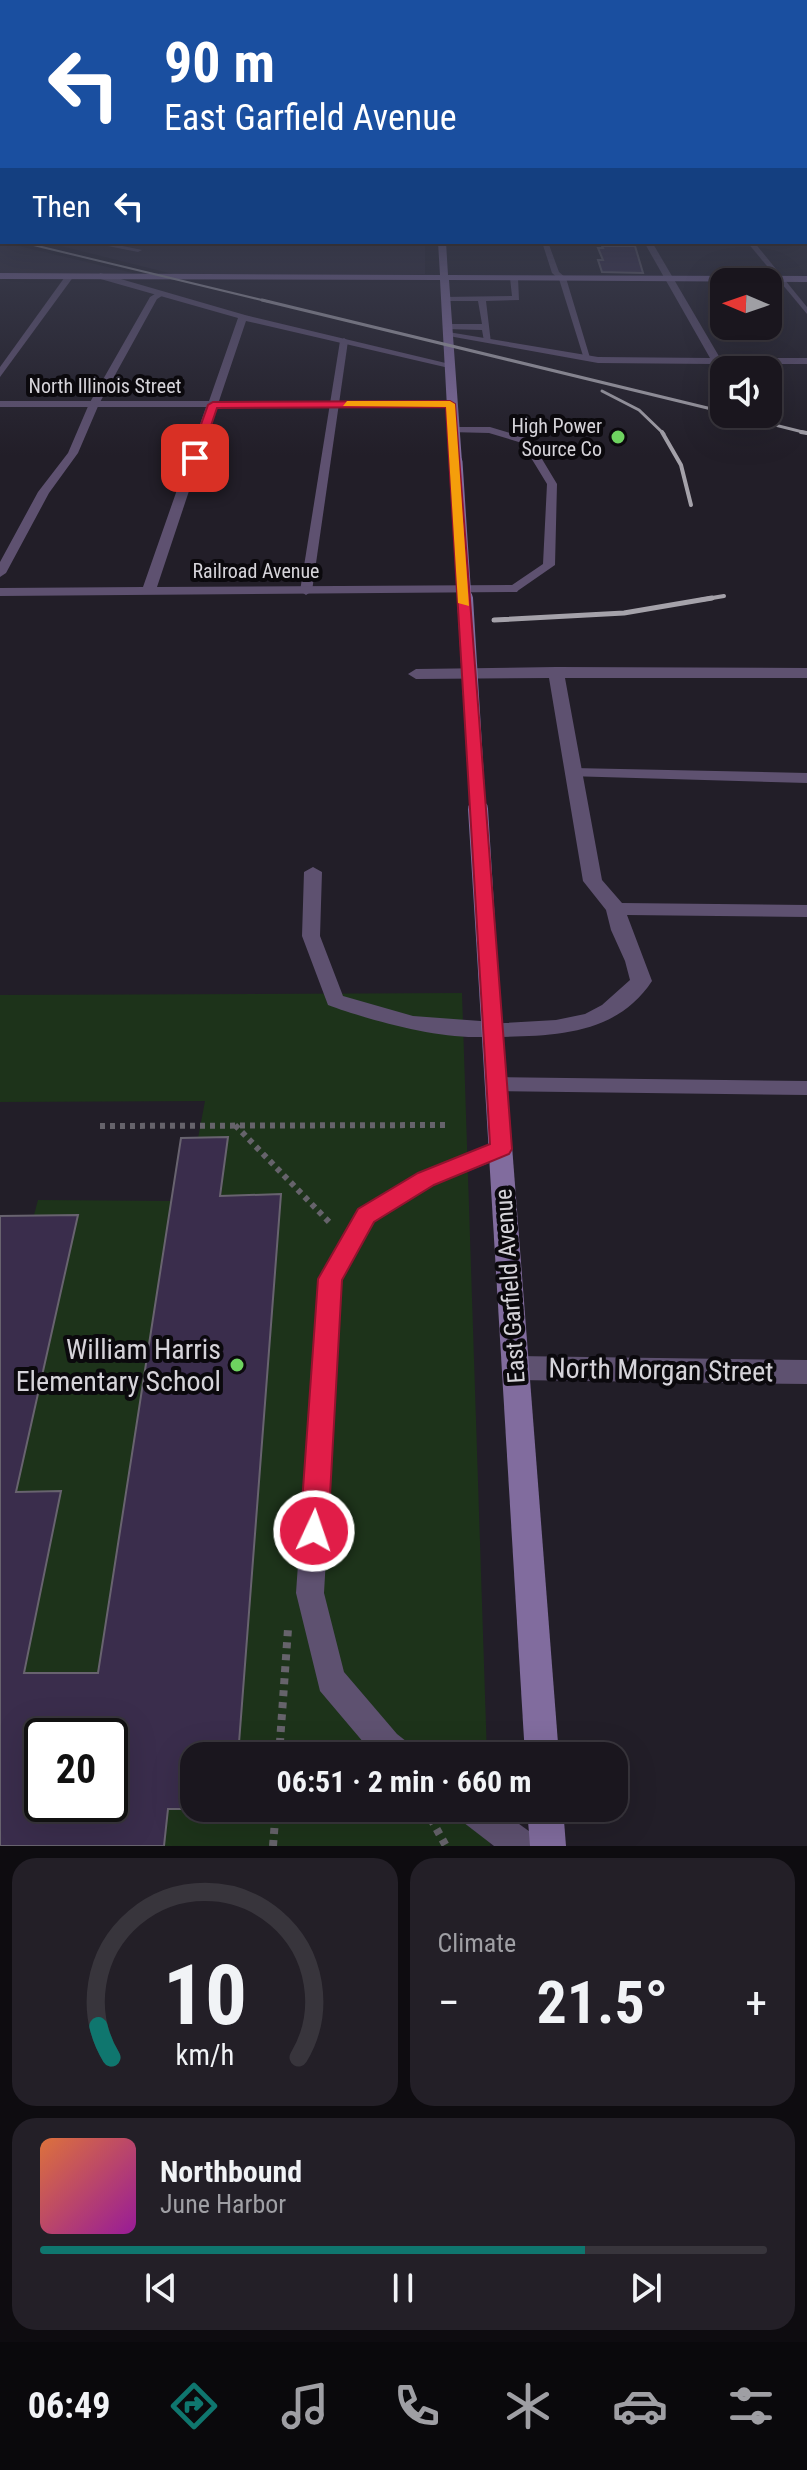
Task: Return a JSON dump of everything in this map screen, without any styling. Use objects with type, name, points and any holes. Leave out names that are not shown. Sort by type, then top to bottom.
[{"type":"street","points":[[0,374],[64,284]]},
{"type":"street","points":[[128,284],[243,317],[449,365]]},
{"type":"street","name":"East Garfield Avenue","points":[[445,284],[450,404],[541,1742]]},
{"type":"street","points":[[672,284],[715,356]]},
{"type":"street","points":[[148,592],[243,317]]},
{"type":"street","points":[[448,331],[588,359],[710,361]]},
{"type":"street","points":[[782,361],[807,361]]},
{"type":"street","name":"North Illinois Street","points":[[0,404],[450,404]]},
{"type":"street","name":"Railroad Avenue","points":[[0,592],[512,589]]},
{"type":"street","points":[[494,1029],[558,1028],[599,1018],[626,1001],[641,981],[638,959],[618,930],[616,909],[593,881],[556,672]]},
{"type":"street","points":[[416,674],[807,673]]},
{"type":"street","points":[[616,909],[807,911]]},
{"type":"street","name":"North Morgan Street","points":[[516,1368],[807,1372]]},
{"type":"street","points":[[546,1822],[548,1846]]},
{"type":"lane","points":[[446,299],[516,298],[515,284]]},
{"type":"lane","points":[[564,284],[588,359]]},
{"type":"lane","points":[[785,284],[807,312]]},
{"type":"lane","points":[[0,573],[44,492],[73,453],[94,404],[154,297],[161,294]]},
{"type":"lane","points":[[482,298],[488,341]]},
{"type":"lane","points":[[448,331],[486,327]]},
{"type":"lane","points":[[306,591],[344,341]]},
{"type":"lane","points":[[453,430],[490,430],[526,441],[552,484],[549,565],[512,589]]},
{"type":"lane","points":[[573,773],[807,778]]},
{"type":"lane","points":[[313,872],[311,936],[335,1000],[368,1014],[407,1024],[494,1029]]},
{"type":"lane","points":[[497,1084],[807,1088]]},
{"type":"lane","points":[[383,1742],[331,1680],[310,1593],[330,1279],[366,1215],[426,1179],[501,1149]]},
{"type":"lane","points":[[489,1822],[521,1846]]},
{"type":"path","points":[[235,1125],[331,1224]]},
{"type":"path","points":[[100,1126],[448,1125]]},
{"type":"path","points":[[273,1846],[275,1822]]},
{"type":"path","points":[[433,1822],[446,1846]]},
{"type":"green space","points":[[462,993],[487,1742],[239,1742],[281,1195],[221,1196],[228,1137],[198,1138],[205,1101],[0,1102],[0,995]]},
{"type":"green space","points":[[38,1200],[172,1201],[98,1673],[24,1673],[61,1492],[16,1492],[78,1216],[34,1215]]},
{"type":"green space","points":[[168,1809],[180,1809],[180,1822],[489,1822],[490,1846],[164,1846]]},
{"type":"building","points":[[228,1137],[220,1196],[281,1194],[239,1742],[180,1742],[180,1809],[168,1809],[164,1846],[0,1846],[0,1216],[78,1215],[16,1492],[61,1491],[24,1673],[98,1673],[181,1138]]},
{"type":"railway","points":[[196,284],[270,302]]},
{"type":"railway","points":[[262,300],[710,409]]},
{"type":"railway","points":[[602,391],[639,410],[662,432]]},
{"type":"railway","points":[[782,427],[807,433],[801,432]]},
{"type":"railway","points":[[662,432],[681,465],[691,505]]},
{"type":"railway","points":[[712,598],[724,596]]},
{"type":"railway","points":[[494,620],[624,613],[712,598]]},
{"type":"railway","points":[[700,600],[712,598]]},
{"type":"slow traffic","points":[[347,404],[450,404],[465,603]]},
{"type":"place","name":"High Power Source Co","points":[[618,437]]},
{"type":"place","name":"William Harris Elementary School","points":[[237,1365]]},
{"type":"route","points":[[195,458],[213,405],[450,404],[501,1149],[426,1179],[366,1215],[330,1279],[314,1531]]}]
